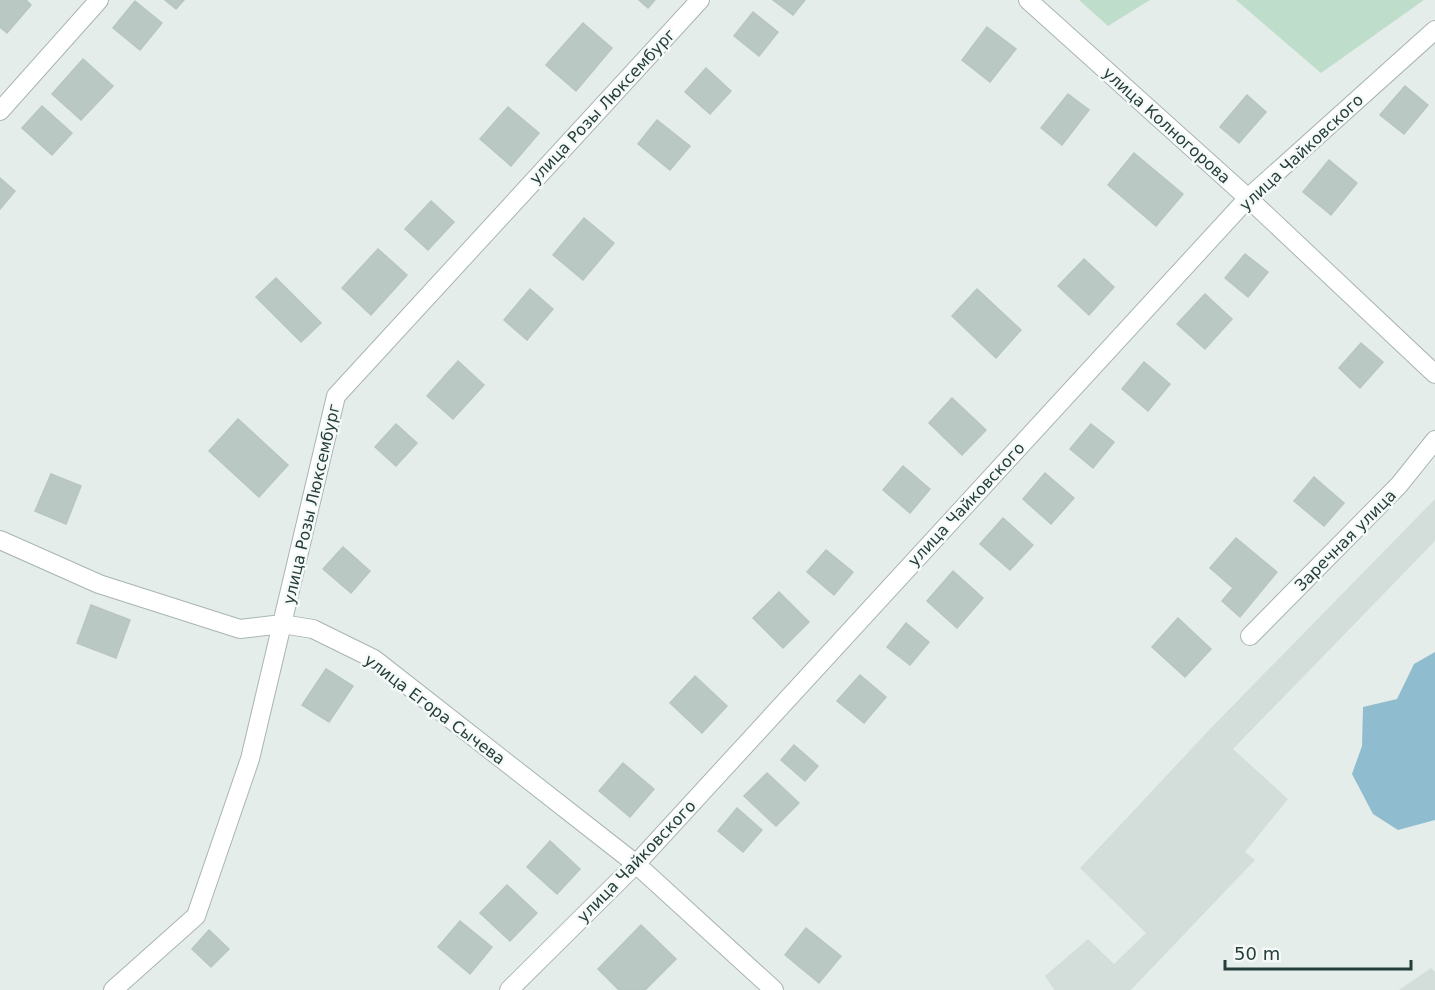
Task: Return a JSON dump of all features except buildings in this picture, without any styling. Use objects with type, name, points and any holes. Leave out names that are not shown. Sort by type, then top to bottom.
[{"type":"street","points":[[0,111],[99,0]]},
{"type":"street","name":"улица Розы Люксембург","points":[[113,990],[196,916],[250,759],[336,396],[700,0]]},
{"type":"street","name":"улица Колногорова","points":[[1028,0],[1248,198],[1435,374]]},
{"type":"street","name":"улица Чайковского","points":[[509,990],[636,864],[1248,198],[1435,30]]},
{"type":"street","name":"Заречная улица","points":[[1250,636],[1399,485],[1435,440]]},
{"type":"street","name":"улица Егора Сычева","points":[[0,540],[99,584],[240,629],[282,624],[313,629],[374,659],[636,864],[774,990]]},
{"type":"shaded area","points":[[1435,499],[1435,541],[1233,749],[1288,799],[1245,852],[1255,860],[1131,990],[1054,990],[1045,976],[1088,939],[1114,964],[1146,933],[1080,868],[1210,729]]},
{"type":"shaded area","points":[[1431,968],[1435,972],[1435,990],[1399,990]]},
{"type":"green space","points":[[1079,0],[1150,0],[1108,26]]},
{"type":"green space","points":[[1236,0],[1424,0],[1321,73]]},
{"type":"water","points":[[1435,652],[1435,820],[1398,830],[1373,814],[1352,774],[1362,746],[1363,707],[1397,699],[1414,664]]}]
